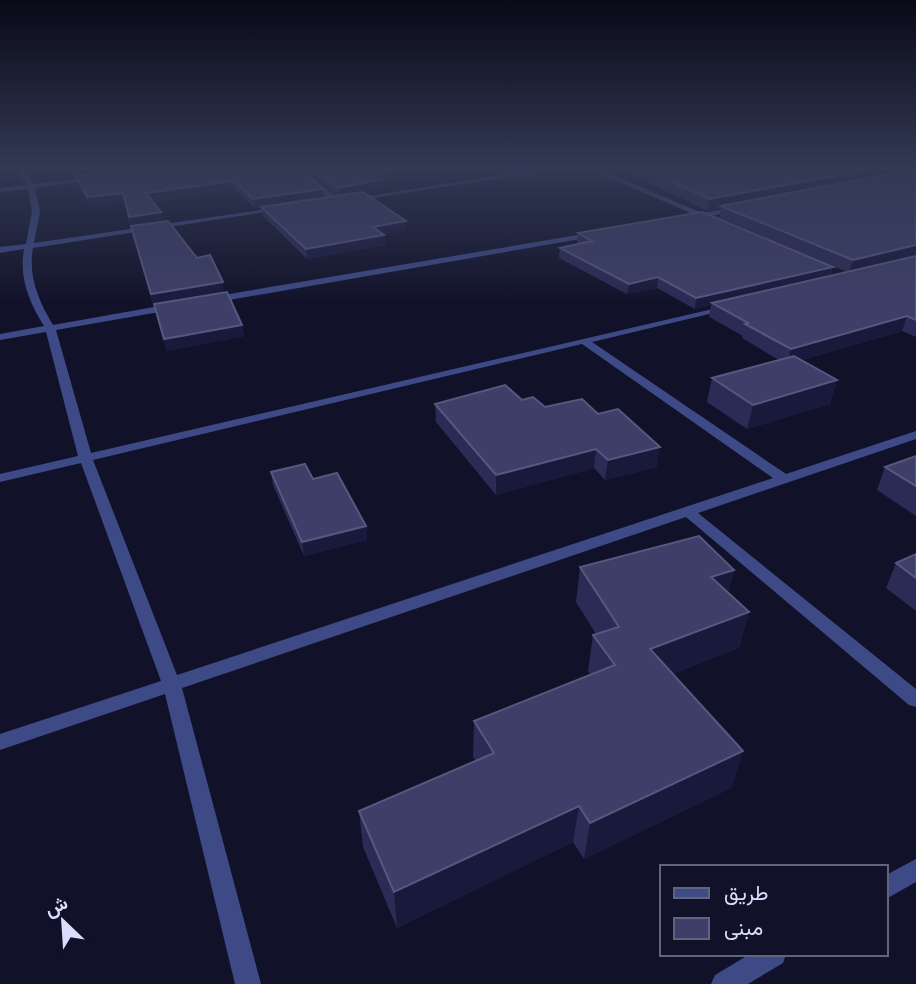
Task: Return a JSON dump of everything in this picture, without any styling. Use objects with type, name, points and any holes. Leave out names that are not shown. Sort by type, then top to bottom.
[{"type":"street","points":[[36,213],[26,263],[29,283],[36,305],[50,328],[85,456],[172,685],[248,984]]},
{"type":"street","points":[[0,250],[256,213]]},
{"type":"street","points":[[695,213],[715,221]]},
{"type":"street","points":[[675,220],[718,213]]},
{"type":"street","points":[[200,302],[607,232]]},
{"type":"street","points":[[0,478],[742,304]]},
{"type":"street","points":[[0,337],[186,305]]},
{"type":"street","points":[[584,341],[784,480]]},
{"type":"street","points":[[0,742],[916,435]]},
{"type":"street","points":[[688,512],[916,700]]},
{"type":"street","points":[[888,887],[916,870]]},
{"type":"street","points":[[724,984],[771,956]]},
{"type":"building","points":[[128,213],[155,213],[129,217]]},
{"type":"building","points":[[267,213],[394,213],[406,221],[373,227],[384,235],[306,249]]},
{"type":"building","points":[[704,213],[833,267],[696,298],[658,277],[629,284],[560,248],[592,241],[578,233]]},
{"type":"building","points":[[738,213],[916,213],[916,245],[853,260]]},
{"type":"building","points":[[168,221],[197,258],[210,255],[223,282],[151,294],[131,226]]},
{"type":"building","points":[[916,256],[916,320],[907,316],[791,349],[712,303]]},
{"type":"building","points":[[227,292],[242,325],[164,339],[154,304]]},
{"type":"building","points":[[794,356],[837,380],[753,405],[712,378]]},
{"type":"building","points":[[505,385],[522,400],[533,397],[545,407],[582,399],[598,414],[618,409],[660,447],[608,460],[596,449],[496,475],[435,404]]},
{"type":"building","points":[[916,456],[916,486],[885,467]]},
{"type":"building","points":[[305,464],[313,479],[337,473],[366,526],[302,542],[271,472]]},
{"type":"building","points":[[699,536],[734,570],[711,577],[749,612],[650,649],[743,751],[590,823],[579,806],[394,892],[359,811],[494,753],[474,721],[615,665],[593,635],[619,627],[580,567]]},
{"type":"building","points":[[916,554],[916,578],[896,563]]}]
